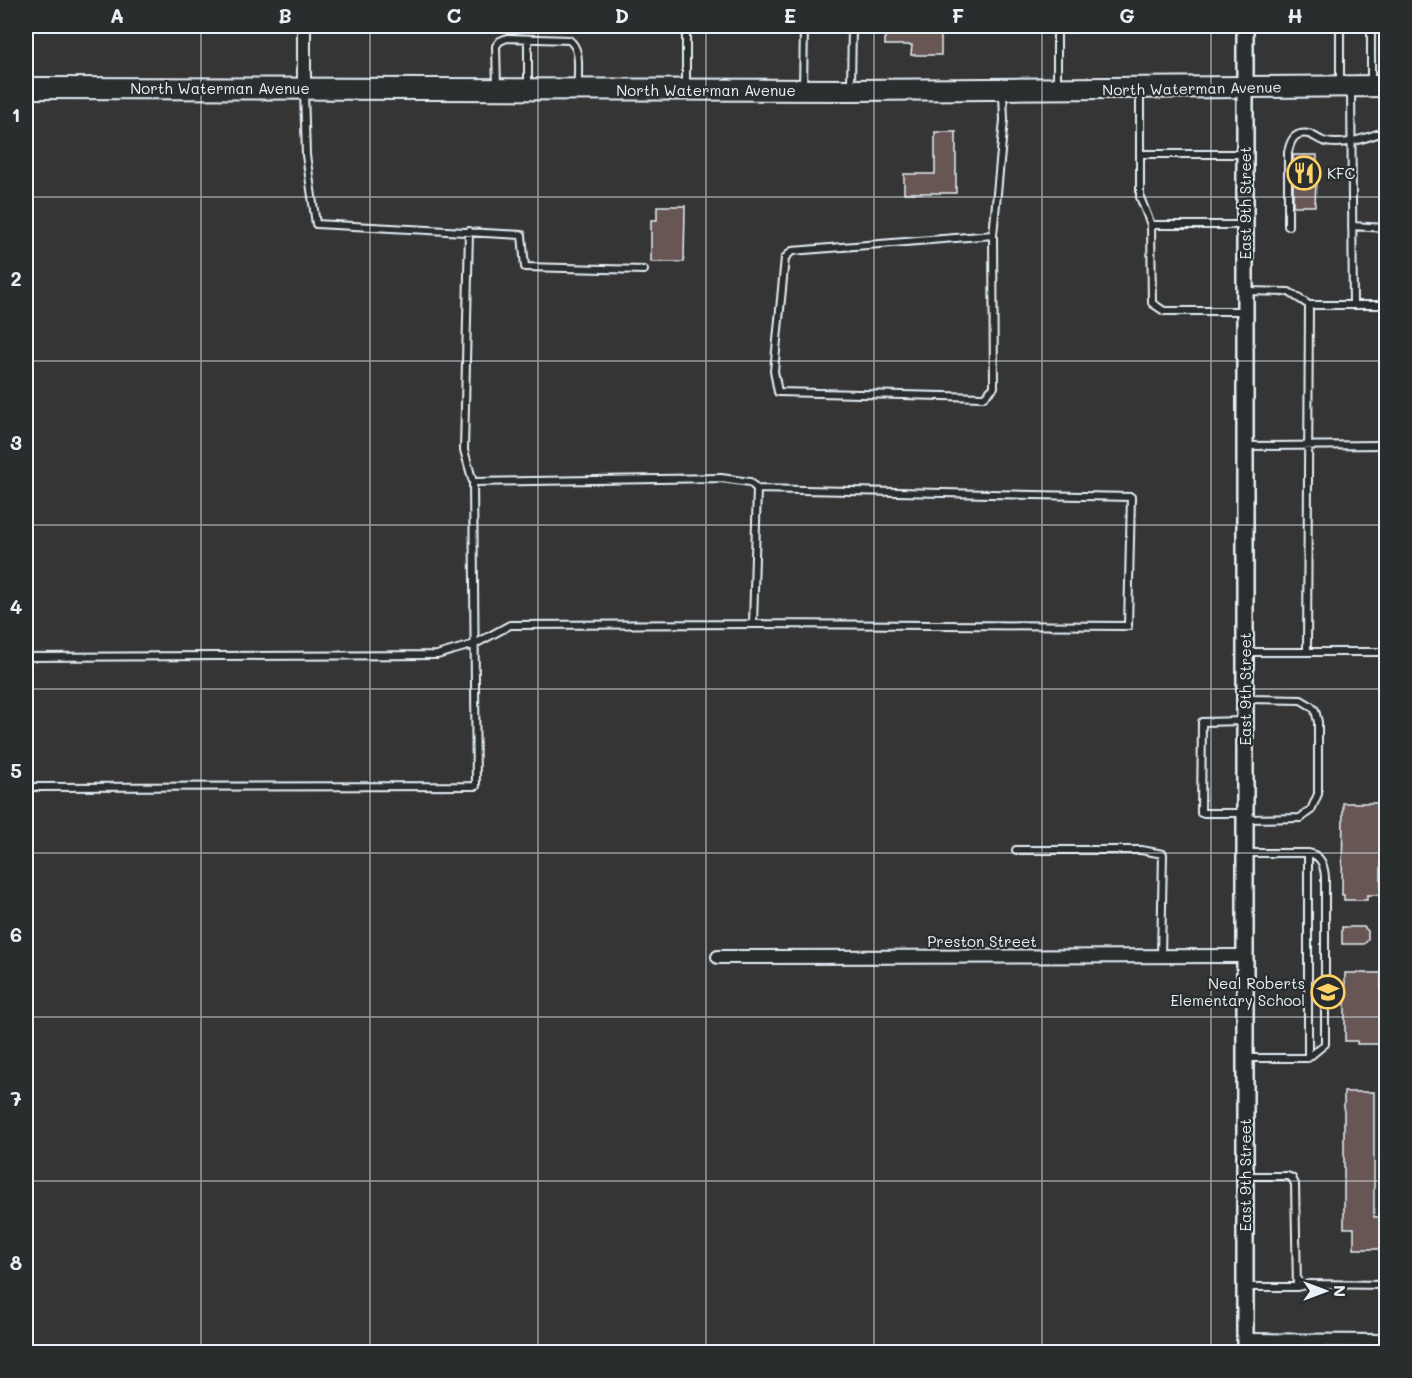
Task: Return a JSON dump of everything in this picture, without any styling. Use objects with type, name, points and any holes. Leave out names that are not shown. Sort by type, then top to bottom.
[{"type":"main road","name":"North Waterman Avenue","points":[[26,88],[851,90],[1378,86]]},
{"type":"street","points":[[304,26],[304,89]]},
{"type":"street","name":"East 9th Street","points":[[1245,26],[1245,1346]]},
{"type":"street","name":"Preston Street","points":[[718,957],[1245,956]]},
{"type":"street","points":[[1245,1346],[1294,1341],[1386,1341]]},
{"type":"lane","points":[[686,26],[686,90]]},
{"type":"lane","points":[[803,90],[804,26]]},
{"type":"lane","points":[[851,90],[852,26]]},
{"type":"lane","points":[[1057,89],[1057,27],[1101,26]]},
{"type":"lane","points":[[1340,26],[1350,142],[1353,305]]},
{"type":"lane","points":[[1371,26],[1378,86]]},
{"type":"lane","points":[[497,89],[496,45],[507,38],[572,42],[577,51],[578,90]]},
{"type":"lane","points":[[528,39],[528,89]]},
{"type":"lane","points":[[304,89],[306,155],[316,224],[522,235],[525,267],[644,270]]},
{"type":"lane","points":[[993,235],[792,251],[785,258],[776,348],[774,371],[778,392],[984,397],[994,387],[993,235],[1004,120],[1003,89]]},
{"type":"lane","points":[[1140,89],[1140,197],[1151,225],[1152,303],[1164,311],[1245,311]]},
{"type":"lane","points":[[1288,226],[1288,152],[1291,141],[1298,134],[1309,133],[1326,142],[1350,142],[1386,131]]},
{"type":"lane","points":[[1140,154],[1245,154]]},
{"type":"lane","points":[[1151,225],[1245,225]]},
{"type":"lane","points":[[1352,226],[1386,228]]},
{"type":"lane","points":[[26,787],[476,786],[473,482],[464,450],[469,231]]},
{"type":"lane","points":[[1245,291],[1289,292],[1309,305],[1386,305]]},
{"type":"lane","points":[[1307,652],[1309,305]]},
{"type":"lane","points":[[1244,446],[1386,445]]},
{"type":"lane","points":[[26,657],[437,655],[476,644],[510,625],[1128,626],[1131,497],[757,489],[750,482],[721,478],[473,482]]},
{"type":"lane","points":[[753,624],[757,489]]},
{"type":"lane","points":[[1245,652],[1386,652]]},
{"type":"lane","points":[[1245,699],[1301,700],[1315,710],[1318,722],[1318,794],[1311,810],[1306,815],[1294,819],[1200,813],[1202,722],[1245,722]]},
{"type":"lane","points":[[1016,850],[1141,850],[1163,854],[1161,956]]},
{"type":"lane","points":[[1245,853],[1308,853],[1318,856],[1323,865],[1325,889],[1325,1044],[1308,1058],[1245,1058]]},
{"type":"lane","points":[[1308,853],[1308,1058]]},
{"type":"lane","points":[[1245,1176],[1287,1176],[1292,1178],[1295,1184],[1297,1287]]},
{"type":"lane","points":[[1245,1287],[1297,1287],[1309,1284],[1386,1285]]},
{"type":"building","points":[[885,26],[941,26],[941,55],[911,55],[912,45],[885,45]]},
{"type":"building","points":[[935,132],[956,132],[956,193],[904,193],[904,174],[935,174]]},
{"type":"building","name":"KFC","points":[[1293,155],[1317,155],[1315,206],[1293,206]]},
{"type":"building","points":[[657,206],[685,206],[684,262],[651,262],[651,220],[657,220]]},
{"type":"building","points":[[1343,803],[1386,803],[1386,831],[1381,831],[1381,895],[1367,895],[1367,900],[1344,900],[1344,895],[1342,895]]},
{"type":"building","points":[[1342,927],[1364,927],[1368,931],[1368,940],[1364,944],[1342,944]]},
{"type":"building","points":[[1345,973],[1381,973],[1381,990],[1386,990],[1386,1044],[1357,1044],[1357,1041],[1345,1041]]},
{"type":"building","points":[[1344,1092],[1374,1092],[1374,1217],[1386,1217],[1386,1249],[1354,1249],[1354,1228],[1344,1228]]},
{"type":"place","name":"KFC","points":[[1304,173]]},
{"type":"place","name":"Neal Roberts Elementary School","points":[[1328,992]]}]
